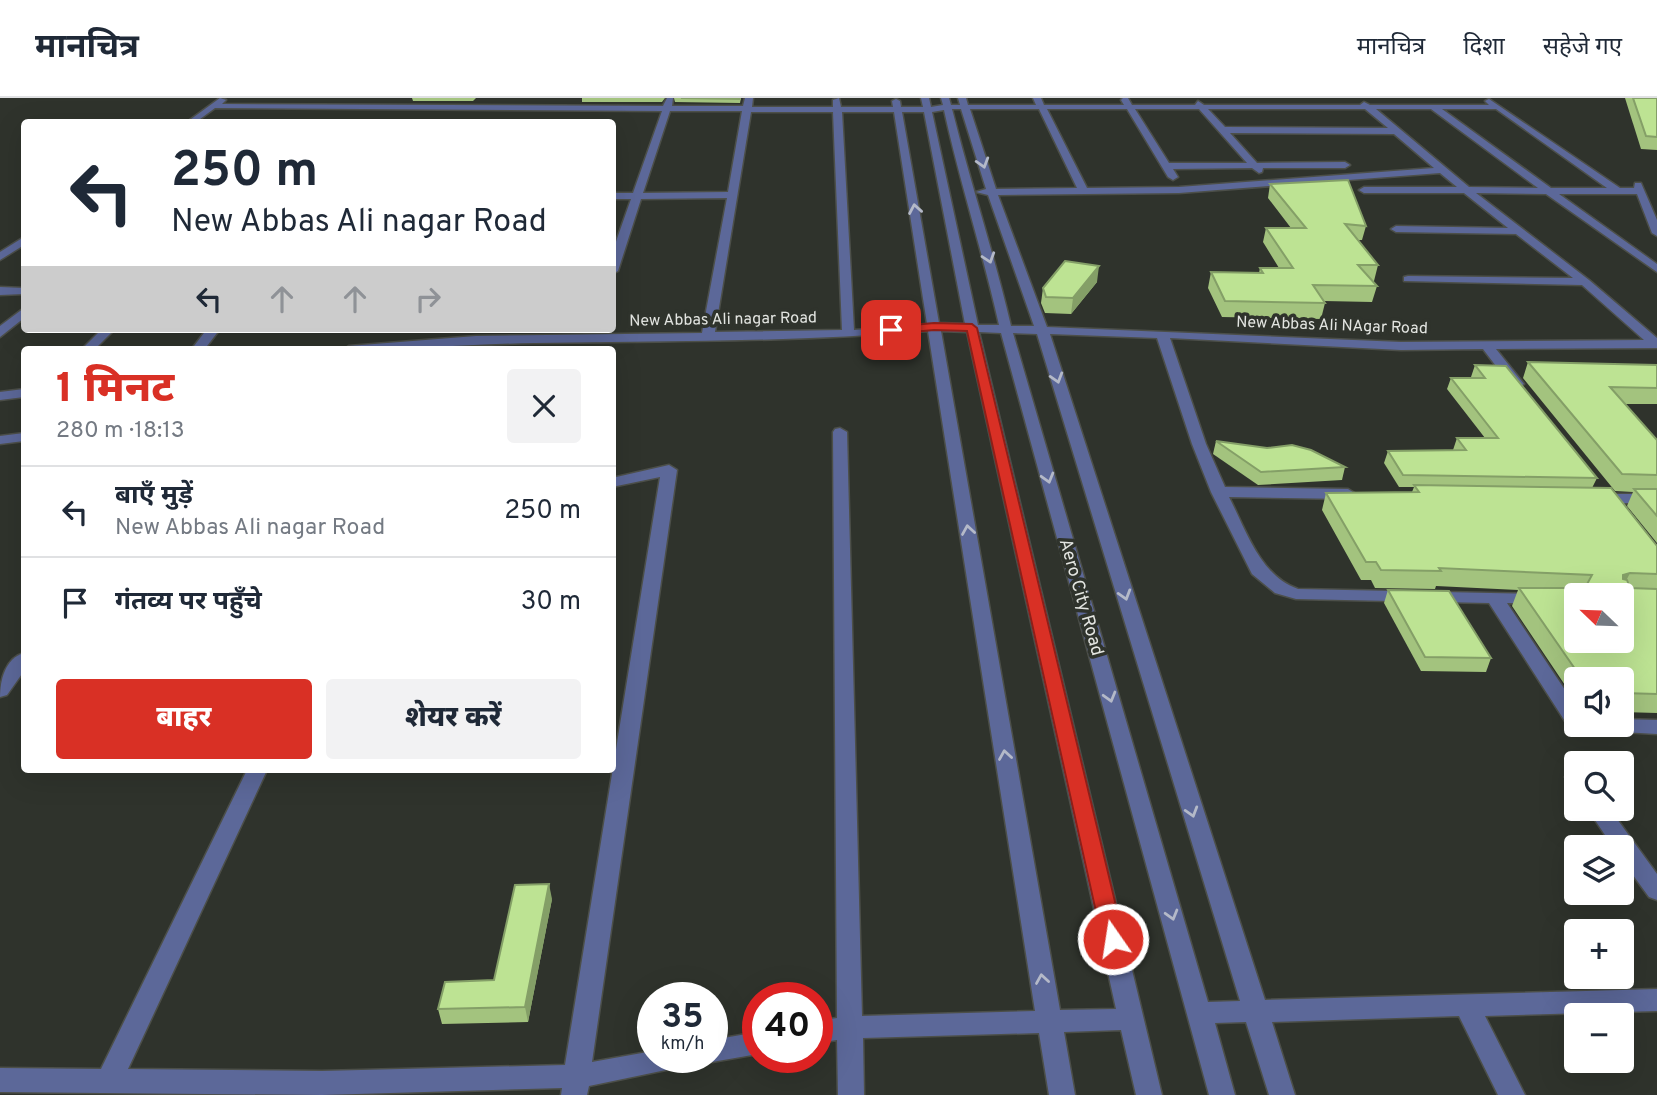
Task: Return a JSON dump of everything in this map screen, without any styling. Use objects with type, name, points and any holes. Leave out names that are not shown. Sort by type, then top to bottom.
[{"type":"street","points":[[195,119],[225,98]]},
{"type":"street","points":[[478,106],[484,98]]},
{"type":"street","points":[[1123,98],[1167,166],[1179,190]]},
{"type":"street","points":[[1194,98],[1253,165],[1273,181]]},
{"type":"street","points":[[1357,98],[1467,191],[1585,282],[1657,344]]},
{"type":"street","points":[[1420,98],[1657,269]]},
{"type":"street","points":[[1485,98],[1618,191]]},
{"type":"street","points":[[214,106],[478,106],[595,111],[668,103],[1498,107]]},
{"type":"street","points":[[616,258],[668,103]]},
{"type":"street","points":[[708,335],[748,103]]},
{"type":"street","points":[[838,103],[848,334]]},
{"type":"street","points":[[955,103],[992,192],[1042,330],[1282,1095]]},
{"type":"street","name":"Aero City Road","points":[[955,103],[967,191],[992,269],[1006,329],[1222,1095]]},
{"type":"street","points":[[1039,103],[1084,192]]},
{"type":"street","points":[[897,104],[1062,1095]]},
{"type":"street","points":[[926,104],[972,328],[1149,1095]]},
{"type":"street","points":[[265,114],[275,106]]},
{"type":"street","points":[[335,114],[345,106]]},
{"type":"street","points":[[412,115],[419,107]]},
{"type":"street","points":[[1223,130],[1396,131]]},
{"type":"street","points":[[1167,166],[1441,168]]},
{"type":"street","points":[[967,191],[1179,190],[1441,168]]},
{"type":"street","points":[[1364,190],[1644,189],[1657,233]]},
{"type":"street","points":[[616,196],[733,195]]},
{"type":"street","points":[[1396,229],[1521,231]]},
{"type":"street","points":[[0,257],[21,242]]},
{"type":"street","points":[[1409,279],[1585,282]]},
{"type":"street","points":[[0,291],[21,291]]},
{"type":"street","points":[[3,330],[21,315]]},
{"type":"street","points":[[3,330],[21,327]]},
{"type":"street","name":"New Abbas Ali nagar Road","points":[[382,346],[479,334],[848,334],[934,327],[1006,329]]},
{"type":"street","name":"New Abbas Ali NAgar Road","points":[[1006,329],[1401,346],[1657,344]]},
{"type":"street","points":[[91,346],[105,333]]},
{"type":"street","points":[[578,346],[593,333]]},
{"type":"street","points":[[1163,334],[1199,444],[1219,492],[1261,574],[1281,589],[1296,594],[1564,599]]},
{"type":"street","points":[[1487,346],[1528,398]]},
{"type":"street","points":[[0,396],[21,393]]},
{"type":"street","points":[[839,432],[851,1095]]},
{"type":"street","points":[[0,440],[21,437]]},
{"type":"street","points":[[576,1085],[669,470],[616,482]]},
{"type":"street","points":[[1594,479],[1625,519]]},
{"type":"street","points":[[1219,492],[1358,494]]},
{"type":"street","points":[[1581,498],[1657,499]]},
{"type":"street","points":[[1494,597],[1564,704]]},
{"type":"street","points":[[0,691],[21,663]]},
{"type":"street","points":[[1634,726],[1657,727]]},
{"type":"street","points":[[109,1081],[256,773]]},
{"type":"street","points":[[1606,821],[1657,891]]},
{"type":"street","points":[[1200,1013],[1657,1000]]},
{"type":"street","points":[[1467,1006],[1512,1095]]},
{"type":"street","points":[[833,1030],[1132,1019]]},
{"type":"street","points":[[0,1080],[320,1089],[576,1085],[637,1069]]},
{"type":"building","points":[[1633,98],[1657,98],[1657,137],[1646,136]]},
{"type":"building","points":[[1348,180],[1366,226],[1345,224],[1378,265],[1358,265],[1377,286],[1313,285],[1325,303],[1225,301],[1211,272],[1263,273],[1260,268],[1293,268],[1266,228],[1306,228],[1270,184]]},
{"type":"building","points":[[1065,261],[1099,266],[1073,298],[1046,297],[1043,288]]},
{"type":"building","points":[[1528,362],[1657,365],[1657,388],[1610,387],[1657,440],[1657,475],[1622,474]]},
{"type":"building","points":[[1475,365],[1506,366],[1597,478],[1403,475],[1388,451],[1466,450],[1457,438],[1498,438],[1451,378],[1485,378]]},
{"type":"building","points":[[1216,441],[1267,448],[1292,445],[1311,450],[1345,467],[1261,472]]},
{"type":"building","points":[[1414,485],[1611,488],[1657,546],[1657,574],[1623,575],[1623,579],[1628,583],[1588,583],[1592,575],[1439,568],[1441,571],[1381,570],[1376,562],[1366,562],[1326,493],[1419,492]]},
{"type":"building","points":[[1634,489],[1657,489],[1657,516]]},
{"type":"building","points":[[1519,588],[1564,588],[1564,653]]},
{"type":"building","points":[[1634,588],[1657,589],[1657,694],[1634,693],[1634,667],[1574,667],[1564,653],[1634,653]]},
{"type":"building","points":[[1388,590],[1449,591],[1491,658],[1425,657]]},
{"type":"building","points":[[549,884],[525,1007],[438,1009],[445,982],[494,980],[515,885]]},
{"type":"route","points":[[891,330],[972,328],[1113,939]]}]
